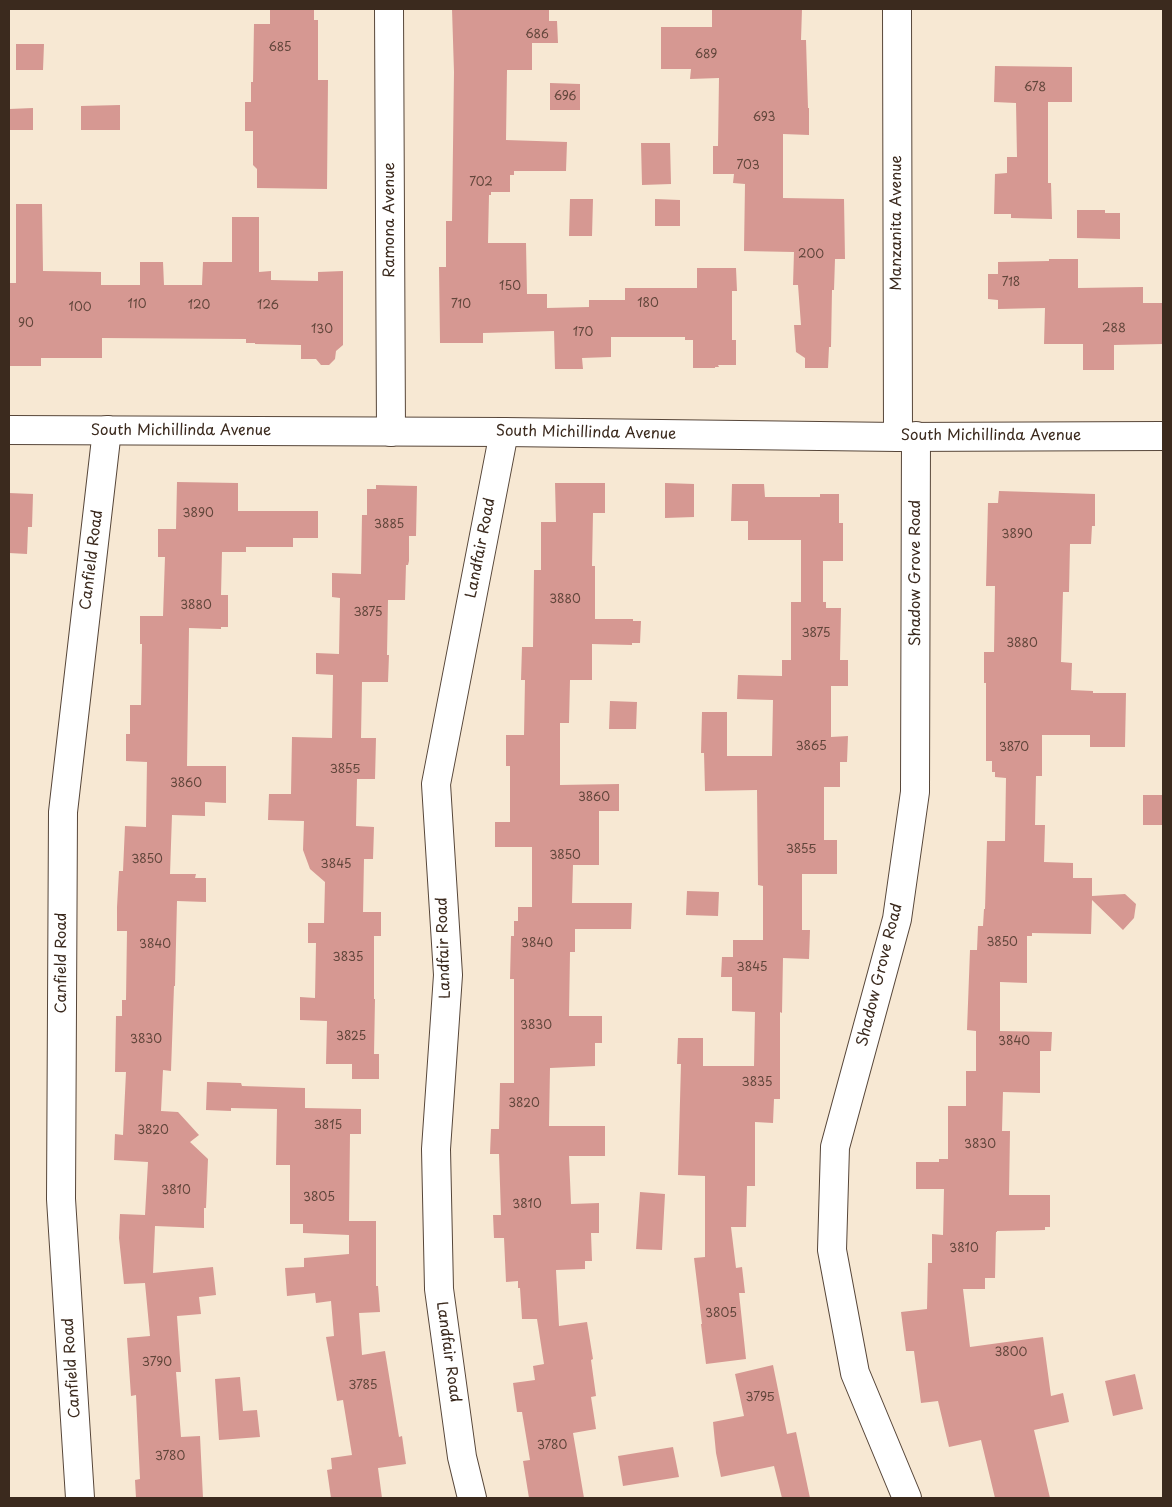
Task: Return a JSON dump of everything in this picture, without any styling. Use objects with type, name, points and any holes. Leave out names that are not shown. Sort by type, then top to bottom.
[{"type":"street","name":"Ramona Avenue","points":[[389,9],[391,432]]},
{"type":"street","name":"Manzanita Avenue","points":[[896,9],[907,436]]},
{"type":"street","name":"South Michillinda Avenue","points":[[9,430],[1163,436]]},
{"type":"street","name":"Canfield Road","points":[[80,1498],[61,1199],[63,812],[107,430]]},
{"type":"street","name":"Landfair Road","points":[[472,1498],[462,1457],[439,1289],[436,1149],[448,975],[436,784],[504,432]]},
{"type":"street","name":"Shadow Grove Road","points":[[907,436],[915,792],[897,919],[834,1147],[832,1250],[855,1372],[907,1498]]},
{"type":"building","points":[[270,9],[314,9],[314,20],[318,20],[318,80],[328,80],[327,189],[257,188],[257,169],[253,165],[253,131],[245,131],[245,102],[251,102],[254,24],[270,24]]},
{"type":"building","points":[[452,9],[549,9],[549,21],[557,21],[558,43],[532,43],[532,70],[507,70],[506,140],[567,142],[566,171],[514,171],[514,175],[510,175],[510,192],[491,192],[491,195],[489,195],[488,243],[526,243],[527,294],[547,294],[547,308],[589,307],[589,300],[625,300],[625,288],[697,288],[697,268],[736,268],[737,291],[732,291],[732,340],[736,340],[736,365],[718,365],[719,367],[715,368],[693,368],[693,340],[685,340],[685,337],[611,337],[611,357],[582,358],[583,369],[555,369],[554,331],[483,333],[483,343],[440,343],[439,267],[446,267],[446,221],[452,221],[454,72]]},
{"type":"building","points":[[712,9],[802,9],[801,40],[806,40],[809,135],[783,134],[783,198],[844,199],[845,259],[835,259],[834,290],[832,290],[831,347],[829,347],[828,368],[805,368],[805,358],[796,352],[794,325],[801,325],[798,285],[793,285],[794,252],[744,251],[745,184],[733,183],[734,174],[713,174],[713,146],[718,146],[719,78],[690,79],[691,69],[661,69],[661,27],[712,27]]},
{"type":"building","points":[[16,44],[44,44],[43,70],[16,70]]},
{"type":"building","points":[[995,66],[1072,67],[1072,102],[1048,102],[1048,183],[1051,183],[1052,219],[1011,218],[1011,214],[994,214],[995,174],[1007,173],[1007,157],[1017,157],[1016,103],[994,102]]},
{"type":"building","points":[[550,83],[580,84],[580,110],[550,110]]},
{"type":"building","points":[[120,105],[120,130],[81,130],[81,106]]},
{"type":"building","points":[[33,108],[33,130],[9,130],[9,109]]},
{"type":"building","points":[[641,143],[670,143],[671,184],[642,185]]},
{"type":"building","points":[[570,199],[593,199],[592,236],[569,236]]},
{"type":"building","points":[[655,199],[680,200],[680,226],[655,226]]},
{"type":"building","points":[[16,204],[42,204],[43,271],[101,272],[101,285],[140,285],[140,262],[163,262],[164,285],[202,285],[203,262],[232,262],[232,217],[259,217],[259,272],[271,271],[271,280],[318,281],[318,272],[343,271],[343,345],[336,351],[335,359],[329,365],[321,365],[316,359],[301,359],[301,345],[255,344],[246,343],[246,339],[102,338],[102,358],[41,358],[41,366],[9,366],[9,283],[16,283]]},
{"type":"building","points":[[1077,210],[1105,210],[1105,213],[1120,213],[1120,239],[1077,238]]},
{"type":"building","points":[[1049,259],[1078,259],[1078,288],[1143,287],[1143,303],[1163,303],[1163,344],[1114,345],[1114,370],[1083,370],[1083,344],[1044,344],[1045,308],[998,309],[998,300],[988,299],[988,274],[998,274],[998,262],[1049,261]]},
{"type":"building","points":[[177,482],[238,483],[238,511],[318,511],[318,538],[293,538],[293,547],[246,547],[246,552],[222,552],[221,595],[228,595],[228,627],[221,627],[221,629],[189,628],[187,766],[226,766],[226,803],[205,802],[205,816],[172,815],[170,874],[196,874],[195,878],[206,878],[206,902],[177,901],[171,1071],[163,1070],[161,1111],[178,1112],[199,1135],[190,1142],[208,1159],[206,1208],[204,1208],[204,1228],[155,1226],[153,1273],[213,1267],[216,1295],[199,1297],[201,1314],[177,1316],[181,1372],[176,1372],[181,1437],[200,1436],[203,1498],[136,1498],[135,1480],[140,1479],[136,1395],[131,1396],[127,1338],[150,1336],[145,1283],[124,1284],[119,1238],[120,1214],[145,1215],[148,1162],[114,1160],[115,1134],[123,1135],[126,1072],[115,1072],[116,1016],[122,1016],[122,1000],[126,1000],[127,931],[117,931],[117,907],[119,871],[123,871],[125,826],[146,827],[147,762],[126,761],[126,734],[130,734],[130,705],[141,705],[142,644],[140,644],[140,616],[163,616],[165,557],[158,557],[158,529],[176,529]]},
{"type":"building","points":[[555,483],[605,483],[605,513],[593,513],[592,566],[595,566],[595,619],[633,619],[633,621],[641,621],[640,643],[632,643],[632,645],[592,644],[592,680],[570,680],[569,723],[560,723],[560,785],[619,784],[619,811],[599,811],[599,865],[573,865],[572,903],[632,903],[631,929],[575,929],[575,952],[570,952],[569,1016],[602,1016],[602,1043],[595,1043],[595,1066],[550,1068],[549,1126],[605,1126],[605,1156],[569,1156],[571,1204],[599,1203],[599,1233],[591,1233],[592,1261],[585,1261],[585,1269],[556,1270],[559,1326],[587,1322],[593,1359],[591,1360],[596,1396],[591,1397],[596,1429],[573,1433],[584,1498],[529,1498],[523,1461],[530,1460],[522,1412],[517,1412],[513,1383],[535,1380],[533,1366],[544,1364],[537,1319],[522,1319],[518,1281],[506,1282],[504,1238],[494,1238],[493,1215],[501,1215],[499,1154],[490,1154],[491,1129],[499,1129],[500,1083],[514,1083],[514,979],[510,979],[511,936],[514,936],[514,921],[518,921],[518,907],[532,907],[532,847],[495,847],[495,822],[510,822],[510,766],[506,766],[506,735],[524,735],[525,680],[521,680],[522,647],[533,647],[534,570],[541,570],[541,522],[556,522]]},
{"type":"building","points":[[665,483],[694,484],[694,517],[665,518]]},
{"type":"building","points":[[732,484],[764,484],[765,497],[820,497],[820,494],[839,494],[839,523],[843,523],[843,561],[823,561],[823,602],[826,602],[826,608],[841,608],[840,660],[848,660],[848,686],[831,686],[831,737],[848,736],[847,762],[840,762],[840,787],[824,787],[824,840],[837,840],[837,874],[802,874],[802,930],[810,930],[809,959],[783,958],[782,1013],[780,1012],[780,1099],[774,1099],[773,1123],[755,1122],[755,1186],[747,1186],[746,1227],[731,1227],[736,1268],[742,1267],[745,1293],[739,1293],[746,1359],[706,1364],[694,1258],[705,1257],[705,1176],[678,1175],[681,1064],[677,1064],[678,1038],[703,1038],[703,1066],[754,1066],[755,1012],[732,1011],[732,977],[721,977],[722,957],[733,957],[733,940],[763,940],[763,886],[758,885],[757,790],[705,791],[704,753],[701,753],[702,712],[727,712],[727,756],[772,756],[773,700],[737,699],[738,675],[782,676],[782,660],[791,660],[791,602],[801,602],[801,540],[748,540],[748,521],[731,521]]},
{"type":"building","points":[[376,485],[417,486],[416,536],[409,536],[409,561],[408,565],[406,565],[405,600],[388,600],[388,682],[362,682],[361,738],[376,738],[375,779],[357,779],[356,826],[374,827],[373,859],[364,859],[363,912],[381,912],[381,936],[374,936],[374,1054],[379,1054],[379,1079],[352,1079],[352,1064],[326,1064],[327,1021],[300,1020],[300,997],[315,998],[316,943],[308,943],[308,923],[324,923],[325,882],[310,869],[303,850],[304,821],[268,820],[269,794],[291,794],[292,737],[332,738],[333,675],[316,674],[316,653],[339,654],[340,598],[332,597],[332,573],[361,574],[362,515],[367,515],[367,489],[376,489]]},
{"type":"building","points":[[999,491],[1095,494],[1095,526],[1092,526],[1091,544],[1070,544],[1069,592],[1063,592],[1061,662],[1072,663],[1071,690],[1093,691],[1093,693],[1126,693],[1125,747],[1090,747],[1090,735],[1042,735],[1042,776],[1036,776],[1035,825],[1045,825],[1044,862],[1073,863],[1073,878],[1092,878],[1092,896],[1125,894],[1136,904],[1134,918],[1123,930],[1092,900],[1091,934],[1032,933],[1032,936],[1027,936],[1027,983],[1000,982],[1000,1031],[1052,1032],[1051,1051],[1040,1051],[1040,1093],[1003,1092],[1002,1131],[1010,1131],[1009,1195],[1050,1195],[1050,1227],[1045,1227],[1045,1230],[997,1231],[995,1278],[985,1278],[985,1289],[963,1289],[970,1347],[1043,1337],[1051,1396],[1063,1393],[1069,1422],[1034,1430],[1050,1498],[995,1498],[981,1440],[949,1447],[938,1401],[921,1403],[914,1351],[906,1351],[901,1312],[927,1309],[928,1263],[932,1263],[932,1234],[943,1235],[944,1189],[916,1189],[916,1162],[939,1162],[939,1159],[948,1159],[948,1106],[966,1106],[966,1071],[976,1071],[976,1031],[967,1030],[970,950],[977,950],[978,926],[983,926],[987,841],[1005,841],[1006,778],[995,777],[995,772],[992,772],[992,761],[986,761],[986,683],[984,683],[984,652],[994,652],[995,586],[986,586],[988,503],[998,503]]},
{"type":"building","points":[[9,493],[33,494],[32,527],[28,527],[27,554],[9,553]]},
{"type":"building","points":[[610,701],[637,702],[636,729],[609,729]]},
{"type":"building","points":[[1143,795],[1163,795],[1163,825],[1143,825]]},
{"type":"building","points":[[687,891],[719,892],[718,916],[686,915]]},
{"type":"building","points":[[207,1082],[241,1083],[242,1086],[305,1088],[305,1108],[361,1109],[361,1134],[350,1134],[349,1221],[376,1221],[376,1286],[378,1286],[380,1312],[359,1313],[362,1355],[385,1351],[399,1437],[402,1436],[406,1464],[378,1468],[382,1498],[331,1498],[327,1470],[332,1469],[331,1458],[352,1455],[343,1400],[337,1401],[326,1337],[334,1336],[331,1301],[316,1303],[315,1293],[287,1296],[285,1268],[304,1267],[304,1258],[349,1254],[349,1235],[303,1233],[303,1224],[290,1224],[290,1165],[276,1165],[277,1109],[231,1108],[231,1111],[206,1110]]},
{"type":"building","points":[[640,1192],[665,1194],[662,1250],[636,1249]]},
{"type":"building","points":[[773,1365],[787,1434],[796,1432],[810,1498],[782,1498],[774,1466],[721,1477],[713,1422],[744,1416],[735,1374]]},
{"type":"building","points":[[1135,1374],[1143,1409],[1113,1416],[1105,1381]]},
{"type":"building","points":[[240,1377],[243,1411],[257,1410],[260,1437],[219,1440],[215,1379]]},
{"type":"building","points":[[673,1447],[679,1477],[623,1486],[618,1456]]}]
